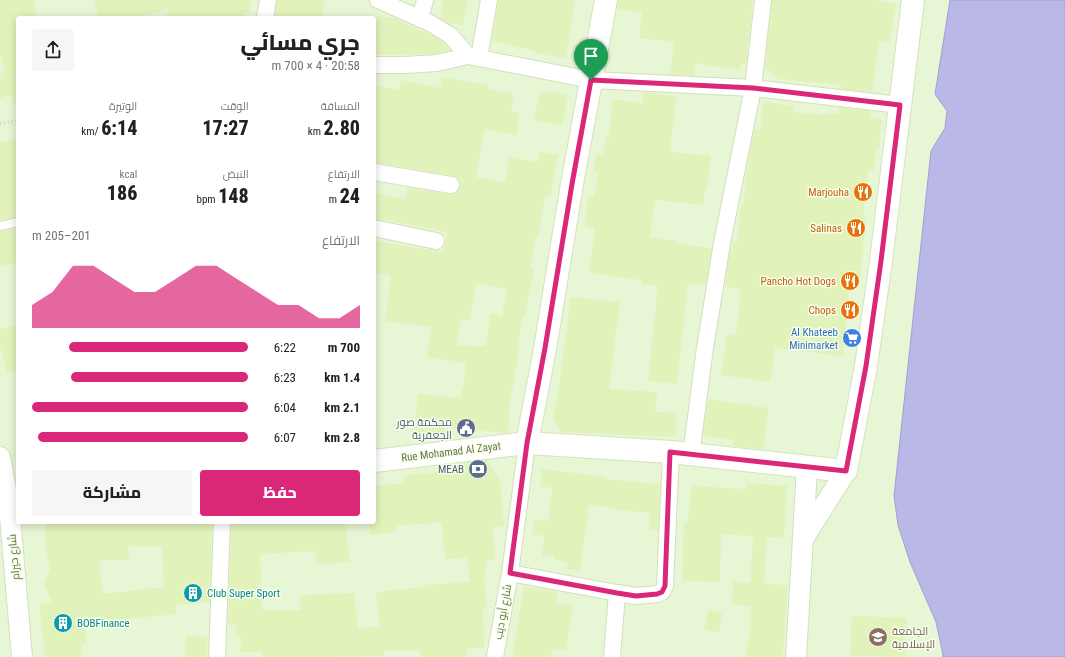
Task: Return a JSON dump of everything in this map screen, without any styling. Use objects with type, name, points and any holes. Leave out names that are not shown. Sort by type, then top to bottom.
[{"type":"main road","name":"شارع أبو ديب","points":[[527,443],[606,0]]},
{"type":"main road","points":[[846,471],[866,366],[881,261],[913,0]]},
{"type":"main road","name":"Rue Mohamad Al Zayat","points":[[376,461],[527,443],[681,454],[846,471]]},
{"type":"street","points":[[265,16],[268,0]]},
{"type":"street","points":[[378,0],[420,19],[451,36],[473,57]]},
{"type":"street","points":[[420,19],[424,0]]},
{"type":"street","points":[[473,57],[489,0]]},
{"type":"street","points":[[510,573],[636,596],[651,595],[662,592],[665,586],[681,454],[705,348],[722,242],[753,88],[763,0]]},
{"type":"street","points":[[376,65],[405,66],[437,63],[473,57],[591,80],[753,88],[900,105]]},
{"type":"street","points":[[376,172],[451,185]]},
{"type":"street","points":[[376,228],[436,241]]},
{"type":"street","name":"شارع أبو ديب","points":[[495,657],[510,573],[527,443]]},
{"type":"street","name":"شارع حيرام","points":[[0,457],[9,505],[22,657]]},
{"type":"street","points":[[796,657],[807,468]]},
{"type":"street","points":[[804,538],[846,471]]},
{"type":"street","points":[[217,657],[222,524]]},
{"type":"street","points":[[612,657],[617,593]]},
{"type":"lane","points":[[0,226],[16,222]]},
{"type":"path","points":[[0,124],[16,120]]},
{"type":"shaded area","points":[[0,0],[950,0],[935,93],[947,111],[945,128],[931,151],[898,525],[910,562],[936,622],[943,657],[0,657]]},
{"type":"water","points":[[950,0],[1065,0],[1065,657],[943,657],[936,622],[910,562],[898,525],[894,496],[931,151],[945,128],[947,111],[935,94]]},
{"type":"building","points":[[0,0],[33,0],[37,16],[16,16],[16,105],[14,105],[11,94],[0,98],[0,74],[5,72],[0,53]]},
{"type":"building","points":[[94,0],[250,0],[250,13],[245,12],[246,16],[167,16],[168,9],[144,16],[98,16]]},
{"type":"building","points":[[277,0],[324,0],[323,16],[275,16]]},
{"type":"building","points":[[443,0],[468,0],[463,25],[454,23],[453,26],[440,18]]},
{"type":"building","points":[[498,0],[575,0],[566,58],[535,53],[535,51],[492,41]]},
{"type":"building","points":[[618,0],[753,0],[746,64],[741,64],[740,70],[696,63],[694,76],[670,74],[674,42],[639,38],[642,12],[617,9]]},
{"type":"building","points":[[772,0],[872,0],[896,3],[890,43],[879,41],[872,92],[841,89],[841,85],[777,79],[765,68]]},
{"type":"building","points":[[376,16],[394,18],[445,43],[450,50],[436,54],[376,55]]},
{"type":"building","points":[[442,77],[489,85],[488,89],[514,94],[511,111],[520,112],[516,135],[485,129],[476,177],[505,182],[510,157],[538,162],[540,152],[558,155],[550,197],[545,196],[538,237],[536,237],[530,269],[534,270],[525,317],[522,316],[516,370],[515,369],[513,388],[511,388],[508,433],[448,428],[448,438],[414,435],[418,394],[461,398],[462,386],[464,386],[466,363],[427,357],[431,327],[385,321],[391,276],[376,273],[376,241],[444,252],[447,232],[376,218],[376,193],[405,199],[407,187],[455,194],[460,186],[460,181],[453,176],[376,163],[376,85],[399,90],[401,80],[440,88]],"holes":[[[476,283],[507,289],[502,316],[490,314],[486,347],[457,345],[460,319],[470,320]]]},
{"type":"building","points":[[540,91],[568,95],[562,126],[534,120]]},
{"type":"building","points":[[644,92],[676,96],[670,152],[711,156],[707,190],[705,190],[703,205],[655,200],[650,237],[677,241],[677,244],[712,248],[706,285],[688,283],[677,384],[648,381],[658,286],[642,284],[642,280],[589,273],[595,228],[585,227],[588,197],[594,197],[598,173],[593,172],[596,154],[603,155],[606,137],[609,138],[613,99],[643,103]]},
{"type":"building","points":[[763,102],[795,106],[794,112],[826,115],[826,113],[838,115],[839,107],[870,111],[869,118],[882,120],[879,149],[876,149],[874,170],[869,170],[863,216],[866,217],[860,279],[850,278],[843,356],[775,348],[770,382],[721,375],[727,334],[736,335],[741,289],[725,287],[730,250],[732,250],[733,241],[737,242],[749,155],[754,129],[760,130]]},
{"type":"building","points":[[16,138],[16,217],[0,220],[0,142]]},
{"type":"building","points":[[16,228],[16,263],[0,266],[0,231]]},
{"type":"building","points":[[570,297],[620,302],[609,389],[657,392],[655,412],[677,413],[675,437],[560,432],[553,417],[567,332]]},
{"type":"building","points":[[16,325],[16,370],[7,372],[0,346],[0,329]]},
{"type":"building","points":[[708,399],[769,408],[763,449],[733,446],[734,440],[703,436]]},
{"type":"building","points":[[487,460],[500,479],[504,526],[493,527],[495,560],[488,559],[484,577],[487,607],[483,607],[484,648],[467,649],[467,657],[420,657],[420,650],[384,650],[384,656],[340,657],[262,657],[262,652],[241,652],[241,637],[236,637],[236,625],[228,625],[231,524],[345,524],[350,561],[317,565],[315,551],[260,554],[262,610],[301,610],[300,595],[354,593],[358,629],[380,626],[376,592],[423,587],[423,585],[469,582],[468,558],[445,559],[442,522],[395,526],[396,532],[371,535],[369,524],[376,524],[376,486],[405,483],[404,475],[452,471],[452,464]]},
{"type":"building","points":[[542,469],[606,477],[606,479],[660,484],[658,531],[649,530],[650,513],[617,510],[617,508],[589,505],[580,571],[567,569],[568,562],[554,560],[554,557],[542,555],[544,536],[532,534],[534,519],[548,521],[552,488],[540,486]]},
{"type":"building","points":[[747,483],[787,486],[784,538],[767,537],[764,584],[788,585],[783,657],[745,657],[750,639],[751,606],[732,604],[733,582],[750,583],[753,536],[721,534],[720,582],[682,581],[684,522],[687,523],[692,486],[746,489]]},
{"type":"building","points":[[46,524],[212,524],[210,602],[176,605],[177,614],[104,621],[104,626],[85,628],[87,643],[81,643],[82,657],[45,657],[39,604],[52,602],[44,584],[50,570],[46,548]],"holes":[[[128,546],[162,546],[164,587],[103,594],[99,560],[129,560]]]},
{"type":"building","points":[[524,586],[558,592],[556,603],[573,606],[566,651],[553,649],[551,657],[512,657]]},
{"type":"building","points":[[708,610],[722,613],[719,632],[704,630]]},
{"type":"building","name":"الجامعة الإسلامية","points":[[852,616],[907,618],[905,657],[850,656]]},
{"type":"building","points":[[186,636],[207,637],[207,657],[185,657]]},
{"type":"place","name":"Marjouha","points":[[863,192]]},
{"type":"place","name":"Salinas","points":[[856,228]]},
{"type":"place","name":"Pancho Hot Dogs","points":[[850,281]]},
{"type":"place","name":"Chops","points":[[850,310]]},
{"type":"place","name":"Al Khateeb Minimarket","points":[[852,338]]},
{"type":"place","name":"محكمة صور الجعفرية","points":[[466,428]]},
{"type":"place","name":"MEAB","points":[[478,469]]},
{"type":"place","name":"Club Super Sport","points":[[193,593]]},
{"type":"place","name":"BOBFinance","points":[[63,623]]},
{"type":"place","name":"الجامعة الإسلامية","points":[[878,637]]},
{"type":"route","points":[[591,80],[753,88],[900,105],[881,261],[866,366],[846,471],[807,468],[670,452],[665,586],[662,592],[651,595],[636,596],[510,573],[527,443],[545,348],[591,80]]}]
